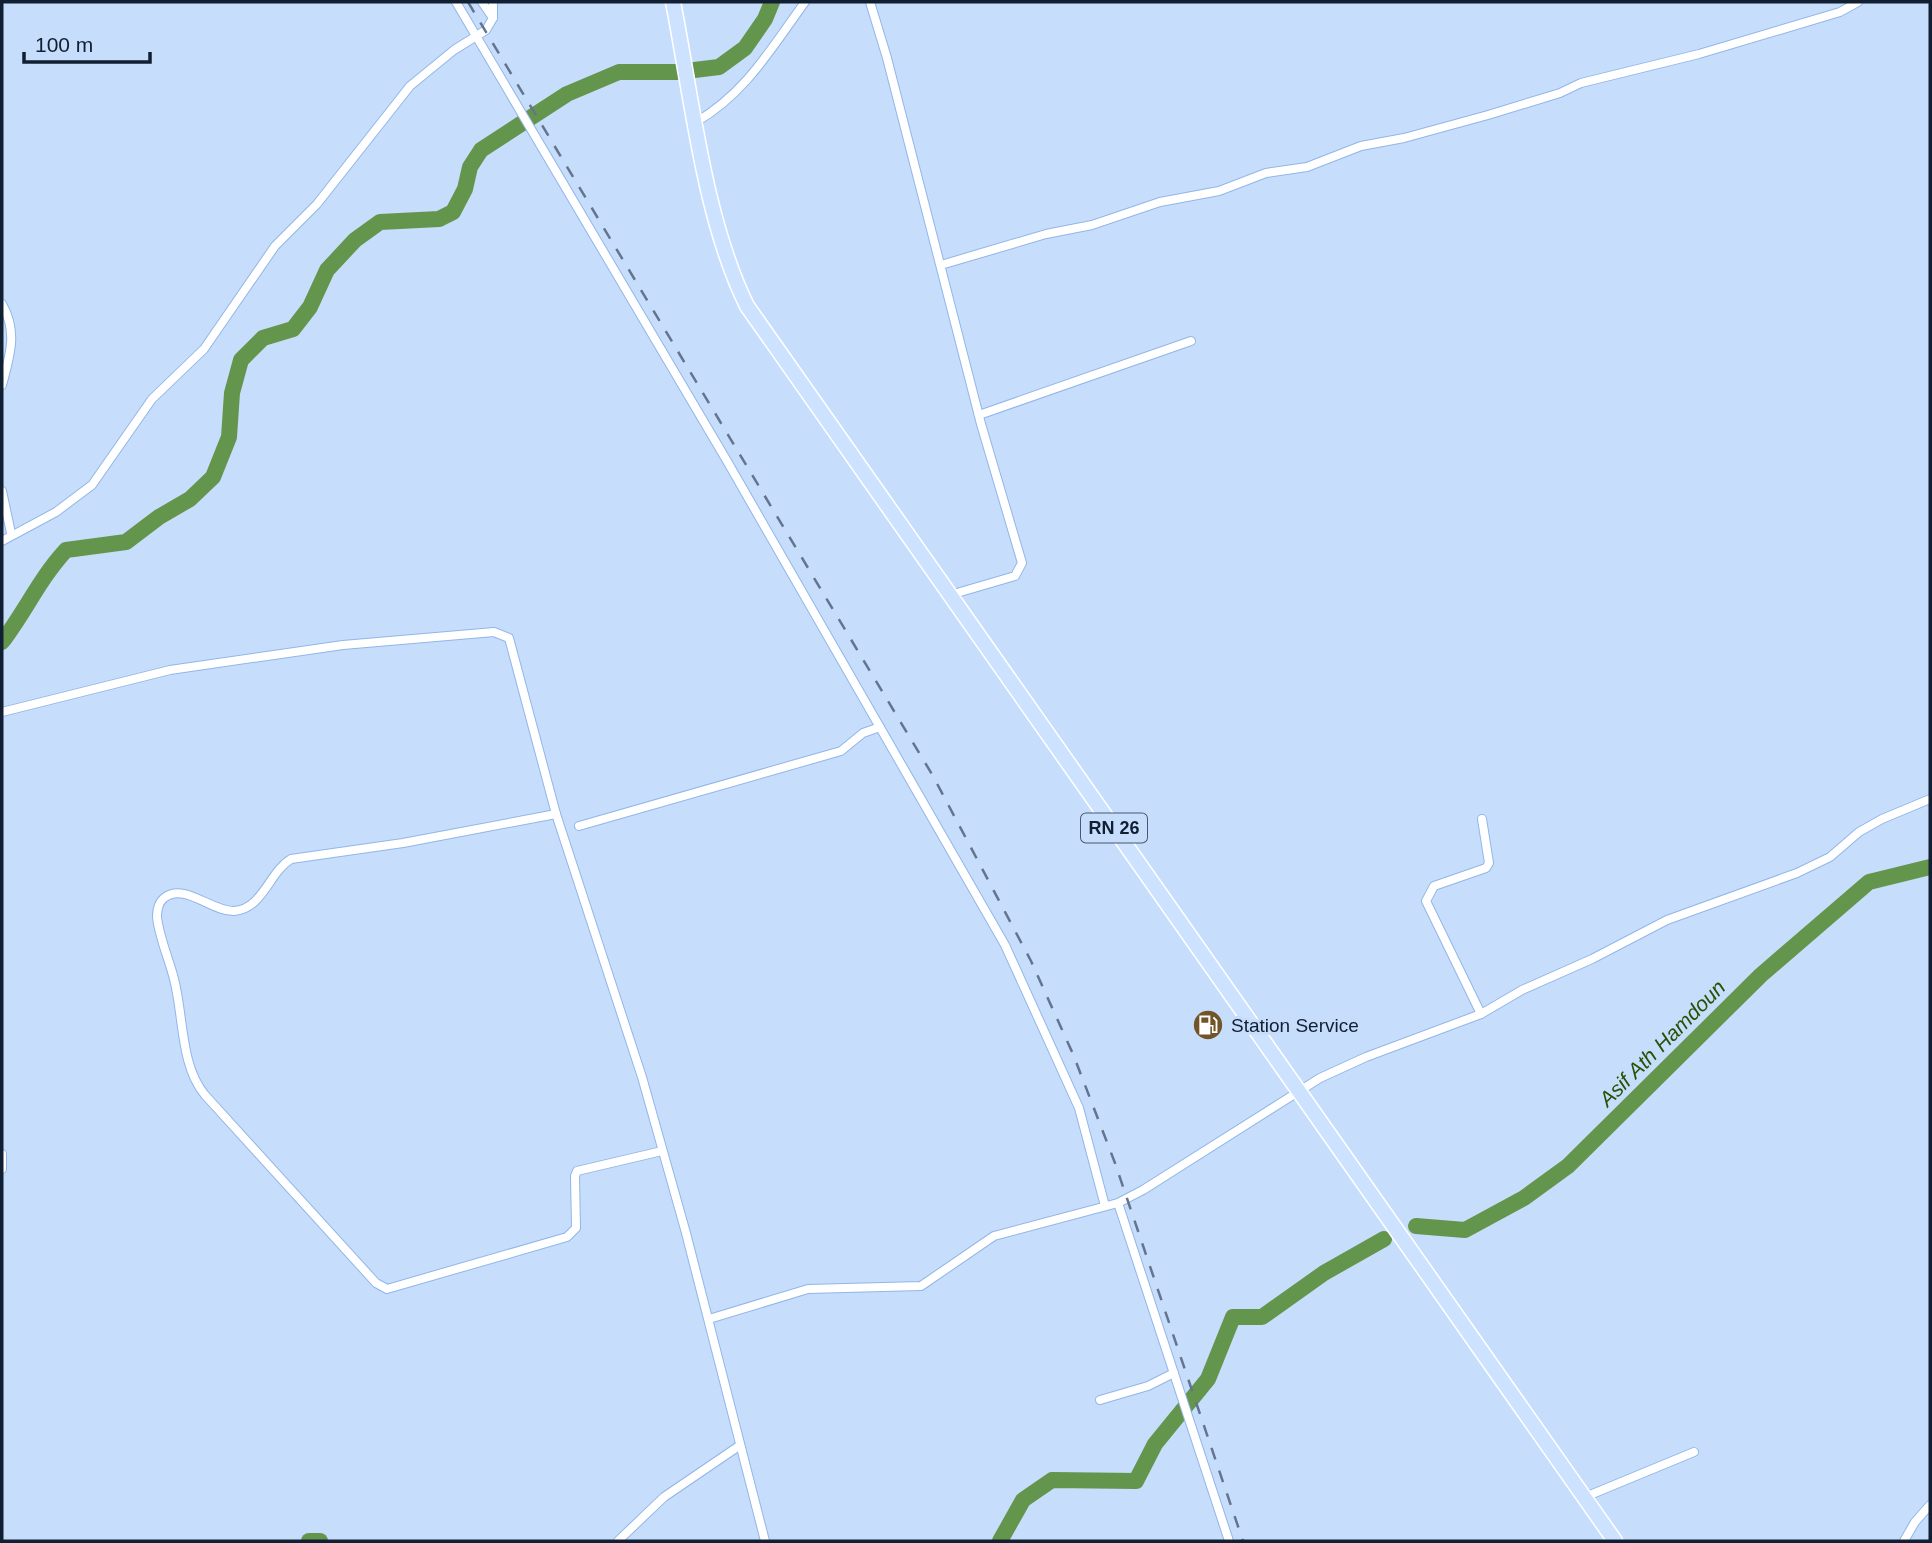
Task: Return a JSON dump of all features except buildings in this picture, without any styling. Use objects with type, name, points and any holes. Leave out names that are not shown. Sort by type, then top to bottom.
[{"type":"main road","name":"RN 26","points":[[673,2],[719,232],[732,275],[747,306],[1615,1541]]},
{"type":"street","points":[[456,2],[1005,945],[1079,1108],[1105,1206]]},
{"type":"street","points":[[482,2],[493,18]]},
{"type":"street","points":[[2,541],[11,533],[55,512],[92,485],[152,398],[204,349],[275,246],[317,204],[410,86],[485,30],[493,18],[493,2]]},
{"type":"street","points":[[696,122],[732,99],[747,83],[805,2]]},
{"type":"street","points":[[870,2],[979,415],[1022,563],[1015,576],[949,595]]},
{"type":"street","points":[[941,265],[1046,234],[1092,225],[1160,202],[1209,194],[1266,173],[1307,167],[1360,146],[1404,138],[1560,93],[1581,83],[1699,54],[1840,12],[1858,2]]},
{"type":"street","points":[[2,304],[12,326],[13,340],[2,386]]},
{"type":"street","points":[[979,415],[1191,341]]},
{"type":"street","points":[[2,491],[11,533]]},
{"type":"street","points":[[2,712],[170,670],[343,645],[502,633],[509,638],[556,814],[620,1003],[662,1151],[709,1319],[765,1541]]},
{"type":"street","points":[[579,826],[841,751],[863,733],[880,727]]},
{"type":"street","points":[[709,1319],[808,1289],[920,1286],[994,1236],[1118,1202],[1320,1078],[1366,1057],[1481,1014],[1522,990],[1592,959],[1667,920],[1760,887],[1829,858],[1859,832],[1930,799]]},
{"type":"street","points":[[556,814],[403,843],[291,859],[283,864],[255,902],[235,911],[222,910],[181,893],[167,895],[161,901],[157,917],[175,981],[191,1073],[205,1096],[376,1283],[387,1289],[567,1237],[576,1228],[577,1171],[662,1151]]},
{"type":"street","points":[[1481,1014],[1426,901],[1434,886],[1478,871],[1489,863],[1482,819]]},
{"type":"street","points":[[2,1154],[2,1169]]},
{"type":"street","points":[[1118,1202],[1229,1541]]},
{"type":"street","points":[[1100,1400],[1148,1386],[1174,1373]]},
{"type":"street","points":[[618,1541],[664,1497],[739,1446]]},
{"type":"street","points":[[1585,1497],[1694,1452]]},
{"type":"street","points":[[1904,1541],[1915,1522],[1930,1505]]},
{"type":"waterway","points":[[2,642],[48,572],[66,550],[126,542],[159,517],[190,499],[213,477],[229,437],[232,393],[241,360],[263,338],[293,329],[310,307],[327,270],[355,240],[380,222],[439,219],[453,212],[465,189],[470,167],[481,150],[567,94],[619,72],[678,72],[719,67],[745,48],[765,19],[772,2]]},
{"type":"waterway","name":"Asif Ath Hamdoun","points":[[1416,1226],[1465,1230],[1524,1198],[1568,1166],[1761,975],[1869,882],[1930,867]]},
{"type":"waterway","name":"Asif Ath Hamdoun","points":[[1000,1541],[1023,1500],[1052,1480],[1136,1481],[1155,1444],[1208,1379],[1233,1317],[1262,1317],[1324,1273],[1384,1239]]},
{"type":"waterway","name":"Asif Ath Hamdoun","points":[[309,1541],[320,1541]]},
{"type":"railway","points":[[468,2],[933,776],[1031,961],[1073,1054],[1115,1163],[1243,1541]]},
{"type":"place","name":"Station Service","points":[[1208,1025]]}]
